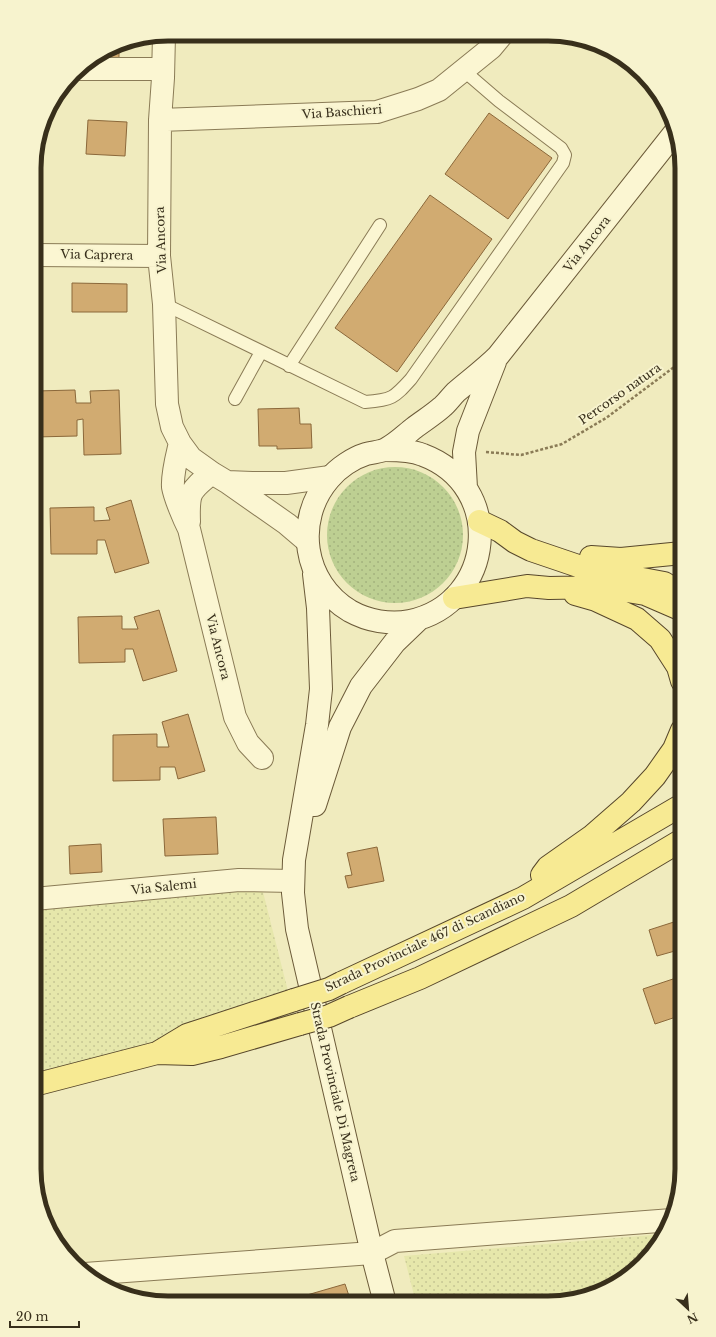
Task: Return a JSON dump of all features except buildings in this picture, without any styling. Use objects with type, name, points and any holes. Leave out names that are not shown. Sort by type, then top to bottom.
[{"type":"main road","points":[[479,521],[500,531],[515,542],[531,550],[584,568],[664,583],[675,590]]},
{"type":"main road","points":[[531,550],[585,557],[621,559],[675,554]]},
{"type":"main road","points":[[454,598],[527,586],[549,588],[603,587],[644,594],[675,607]]},
{"type":"main road","points":[[549,588],[596,600],[637,619],[660,638],[675,662]]},
{"type":"main road","points":[[523,898],[548,867],[592,836],[631,802],[655,776],[675,747]]},
{"type":"main road","name":"Strada Provinciale 467 di Scandiano","points":[[157,1053],[187,1035],[329,989],[523,898],[675,809]]},
{"type":"main road","name":"Strada Provinciale 467 di Scandiano","points":[[41,1083],[157,1053],[192,1054],[329,1016],[420,978],[571,906],[675,844]]},
{"type":"street","name":"Via Ancora","points":[[164,41],[160,120],[159,256],[164,304],[167,404],[172,427],[180,443],[191,458],[287,524],[307,541]]},
{"type":"street","name":"Via Baschieri","points":[[160,120],[377,112],[418,99],[439,90],[491,48],[497,41]]},
{"type":"street","points":[[88,69],[163,69]]},
{"type":"street","name":"Via Ancora","points":[[498,356],[671,137]]},
{"type":"street","name":"Via Caprera","points":[[41,255],[159,256]]},
{"type":"street","points":[[386,450],[441,408],[498,356]]},
{"type":"street","points":[[466,488],[464,452],[468,431],[498,356]]},
{"type":"street","name":"Via Ancora","points":[[180,443],[175,464],[173,487],[189,529],[235,717],[248,743],[262,758]]},
{"type":"street","points":[[386,450],[404,450],[422,454],[439,462],[454,474],[466,488],[476,509],[479,521],[480,542],[476,563],[468,582],[454,598],[438,610],[419,619],[390,623],[363,617],[344,607],[328,593],[313,568],[307,541],[308,524],[312,507],[320,491],[330,477],[346,464],[365,454],[386,450]]},
{"type":"street","points":[[219,478],[252,484],[286,483],[330,477]]},
{"type":"street","name":"Via Ancora","points":[[189,529],[189,498],[194,489],[219,478]]},
{"type":"street","name":"Strada Provinciale Di Magreta","points":[[313,568],[318,608],[321,689],[317,725],[294,860],[293,893],[298,929],[372,1253],[383,1296]]},
{"type":"street","points":[[293,881],[301,858],[311,816],[340,727],[361,686],[395,642],[419,619]]},
{"type":"street","name":"Via Salemi","points":[[41,898],[239,880],[293,881]]},
{"type":"street","points":[[96,1273],[372,1253],[395,1241],[664,1221]]},
{"type":"lane","points":[[164,304],[289,366],[366,402],[383,401],[397,395],[411,379],[563,163],[565,155],[561,148],[499,101],[464,70]]},
{"type":"lane","points":[[289,366],[380,226]]},
{"type":"lane","points":[[235,399],[261,352]]},
{"type":"path","name":"Percorso natura","points":[[485,452],[521,455],[562,444],[606,418],[675,366]]},
{"type":"green space","points":[[395,467],[415,470],[427,475],[443,487],[455,503],[460,515],[463,535],[460,555],[455,567],[443,583],[427,595],[415,600],[395,603],[375,600],[363,595],[347,583],[335,567],[330,555],[327,535],[330,515],[335,503],[347,487],[363,475],[375,470]]},
{"type":"green space","points":[[261,884],[294,1015],[167,1051],[41,1071],[41,898]]},
{"type":"green space","points":[[657,1235],[638,1259],[619,1275],[589,1289],[573,1294],[556,1296],[414,1296],[404,1256]]}]
